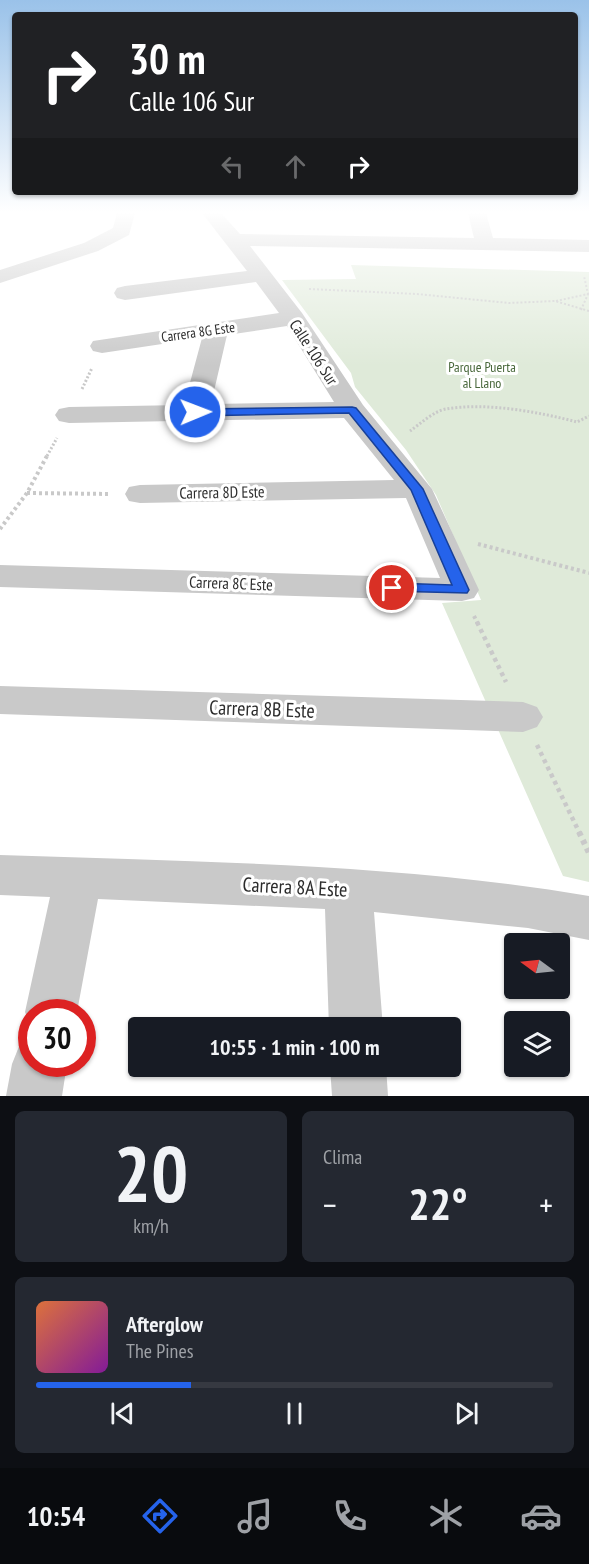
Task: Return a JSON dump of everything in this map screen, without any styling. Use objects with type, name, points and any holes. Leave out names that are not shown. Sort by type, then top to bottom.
[{"type":"street","points":[[0,277],[39,264]]},
{"type":"street","name":"Calle 106 Sur","points":[[253,264],[294,318],[352,410],[417,489],[462,590]]},
{"type":"street","points":[[125,293],[266,282]]},
{"type":"street","name":"Carrera 8G Este","points":[[102,346],[294,318]]},
{"type":"street","points":[[195,412],[217,328]]},
{"type":"street","points":[[69,415],[352,410]]},
{"type":"street","name":"Carrera 8D Este","points":[[140,494],[417,489]]},
{"type":"street","name":"Carrera 8C Este","points":[[0,576],[462,590]]},
{"type":"street","name":"Carrera 8B Este","points":[[0,700],[523,717]]},
{"type":"street","name":"Carrera 8A Este","points":[[0,875],[348,889],[528,907],[589,918]]},
{"type":"street","points":[[54,999],[78,878]]},
{"type":"street","points":[[348,889],[355,1017]]},
{"type":"street","points":[[34,1096],[38,1077]]},
{"type":"street","points":[[359,1077],[360,1096]]},
{"type":"path","points":[[581,310],[588,294],[584,276]]},
{"type":"path","points":[[266,282],[509,303],[555,301],[588,294]]},
{"type":"path","points":[[555,301],[589,311]]},
{"type":"path","points":[[415,441],[410,431],[444,409],[488,408],[538,412],[577,422],[589,416]]},
{"type":"path","points":[[27,493],[140,494]]},
{"type":"path","points":[[468,541],[589,573]]},
{"type":"green space","name":"Parque Puerta al Llano","points":[[351,265],[589,272],[589,882],[563,876],[442,603],[481,600],[436,495],[406,450],[355,387],[351,373],[282,280],[356,279]]},
{"type":"route","points":[[195,412],[352,410],[417,489],[462,590],[392,588]]}]
